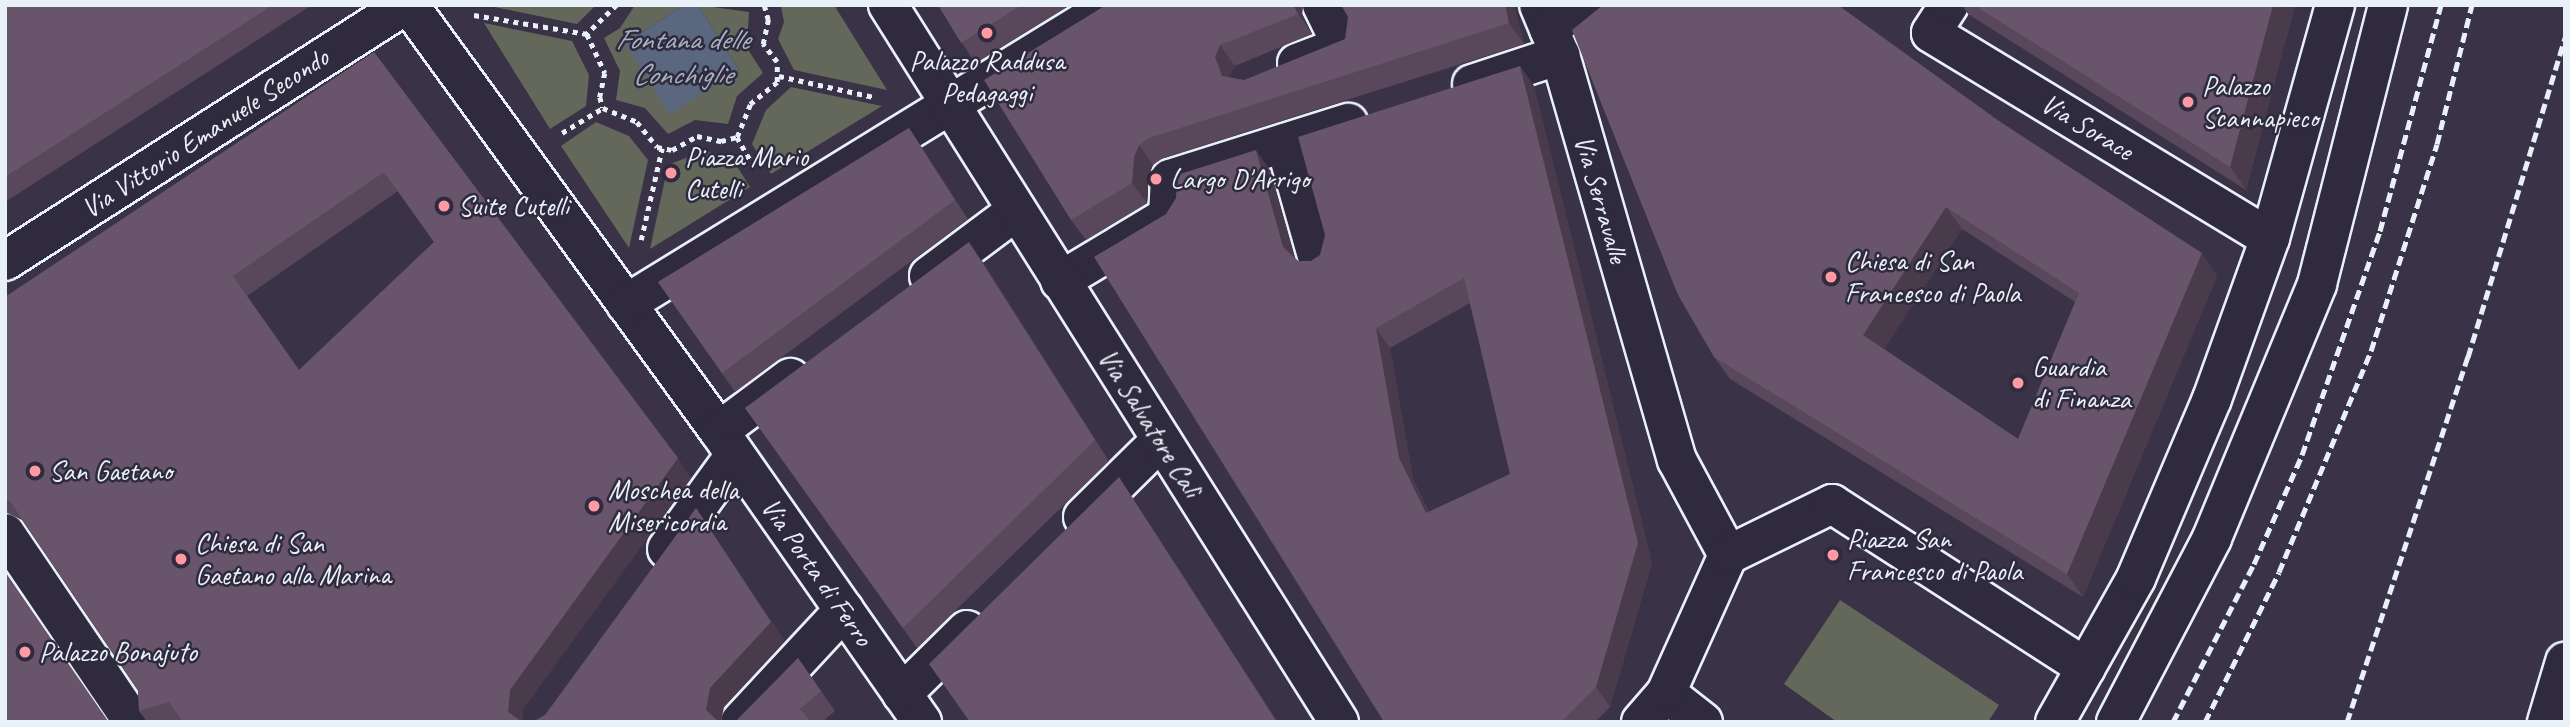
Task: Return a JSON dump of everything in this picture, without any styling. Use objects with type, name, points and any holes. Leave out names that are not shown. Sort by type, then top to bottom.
[{"type":"street","name":"Via Vittorio Emanuele Secondo","points":[[5,261],[407,5]]},
{"type":"street","name":"Via Porta di Ferro","points":[[407,5],[727,443],[912,708]]},
{"type":"street","name":"Via Salvatore Calì","points":[[888,5],[1339,722]]},
{"type":"street","points":[[632,312],[955,114],[986,81],[1112,5]]},
{"type":"street","points":[[1264,75],[1342,46],[1322,5]]},
{"type":"street","points":[[1432,97],[1549,30],[1582,5]]},
{"type":"street","name":"Via Sorace","points":[[1949,5],[1931,33],[2270,238]]},
{"type":"street","points":[[2055,722],[2147,552],[2212,399],[2270,238],[2334,5]]},
{"type":"street","points":[[2116,722],[2212,538],[2317,284],[2388,5]]},
{"type":"street","name":"Via Serravalle","points":[[1549,30],[1677,460],[1728,555]]},
{"type":"street","points":[[1060,281],[1168,216],[1170,180],[1380,113]]},
{"type":"street","points":[[1285,143],[1318,260]]},
{"type":"street","points":[[895,301],[1016,211]]},
{"type":"street","points":[[646,577],[727,443],[818,358]]},
{"type":"street","points":[[1062,538],[1161,440]]},
{"type":"street","points":[[1641,722],[1666,693],[1728,555],[1832,504],[2086,668]]},
{"type":"street","points":[[5,533],[133,722]]},
{"type":"street","points":[[912,708],[992,606]]},
{"type":"street","points":[[740,722],[844,610]]},
{"type":"street","points":[[2547,722],[2565,662]]},
{"type":"street","points":[[1666,693],[1703,722]]},
{"type":"path","points":[[587,34],[617,5]]},
{"type":"path","points":[[764,5],[768,20],[763,44],[777,62],[779,76]]},
{"type":"path","points":[[461,13],[587,34]]},
{"type":"path","points":[[587,34],[605,73],[600,97],[603,108],[637,122],[662,148],[679,148],[697,136],[721,141],[737,137],[750,104],[779,76]]},
{"type":"path","points":[[779,76],[888,100]]},
{"type":"path","points":[[632,312],[662,148]]},
{"type":"green space","points":[[485,5],[596,5],[577,24]]},
{"type":"green space","points":[[635,5],[684,5],[625,43],[739,70],[698,5],[749,12],[747,48],[763,73],[737,96],[728,124],[695,120],[668,134],[645,108],[616,100],[620,71],[604,38],[620,28]]},
{"type":"green space","points":[[834,5],[887,90],[794,70],[778,39],[784,22],[781,6]]},
{"type":"green space","points":[[484,23],[572,41],[589,75],[586,106],[550,129]]},
{"type":"green space","points":[[791,87],[882,106],[771,174],[752,144],[766,110]]},
{"type":"green space","points":[[596,122],[629,136],[648,160],[629,248],[561,146]]},
{"type":"green space","points":[[703,151],[731,157],[750,187],[650,249],[668,165]]},
{"type":"green space","points":[[1840,600],[1999,705],[1988,722],[1837,722],[1784,684]]},
{"type":"water","name":"Fontana delle Conchiglie","points":[[684,5],[698,5],[739,70],[670,114],[625,43]]},
{"type":"building","points":[[5,5],[273,5],[5,177]]},
{"type":"building","points":[[938,5],[1022,5],[961,43]]},
{"type":"building","points":[[1106,5],[1293,5],[1298,14],[1220,45],[1215,57],[1222,76],[1244,80],[1345,39],[1348,17],[1341,5],[1505,5],[1509,23],[1149,138],[1139,145],[1134,157],[1132,183],[1071,220],[984,80]]},
{"type":"building","points":[[1603,5],[1838,5],[1999,121],[2202,253],[2067,574],[1714,357],[1678,295],[1572,30]],"holes":[[[1946,207],[2079,293],[2018,439],[1863,335]]]},
{"type":"building","name":"Palazzo Scannapieco","points":[[1974,5],[2273,5],[2230,167]]},
{"type":"building","points":[[374,52],[678,458],[510,690],[508,712],[522,722],[183,722],[169,702],[139,711],[138,690],[10,501],[5,499],[5,297]],"holes":[[[384,172],[434,242],[299,370],[233,276]]]},
{"type":"building","points":[[1520,66],[1638,543],[1596,687],[1563,720],[1565,722],[1384,722],[1094,257],[1166,214],[1176,198],[1177,175],[1256,150],[1283,247],[1298,261],[1311,261],[1320,255],[1325,235],[1298,137]],"holes":[[[1464,278],[1510,474],[1426,513],[1399,458],[1376,328]]]},
{"type":"building","points":[[909,128],[955,200],[722,373],[658,282]]},
{"type":"building","points":[[969,242],[1095,440],[903,628],[745,408]]},
{"type":"building","points":[[1119,477],[1277,722],[970,722],[929,664]]},
{"type":"building","points":[[696,508],[771,622],[710,688],[706,710],[719,722],[532,722],[545,715]]},
{"type":"building","name":"Palazzo Bonajuto","points":[[5,572],[108,721],[5,722]]},
{"type":"building","points":[[798,658],[821,691],[800,709],[811,722],[735,722]]},
{"type":"railway","points":[[2173,722],[2254,564],[2302,455],[2380,231],[2441,5]]},
{"type":"railway","points":[[2205,722],[2279,572],[2371,351],[2437,144],[2472,5]]},
{"type":"railway","points":[[2347,722],[2468,357],[2565,37]]},
{"type":"place","name":"Palazzo Raddusa Pedagaggi","points":[[987,33]]},
{"type":"place","name":"Palazzo Scannapieco","points":[[2188,102]]},
{"type":"place","name":"Piazza Mario Cutelli","points":[[671,173]]},
{"type":"place","name":"Largo D'Arrigo","points":[[1156,179]]},
{"type":"place","name":"Suite Cutelli","points":[[444,206]]},
{"type":"place","name":"Chiesa di San Francesco di Paola","points":[[1831,277]]},
{"type":"place","name":"Guardia di Finanza","points":[[2018,383]]},
{"type":"place","name":"San Gaetano","points":[[35,471]]},
{"type":"place","name":"Moschea della Misericordia","points":[[594,506]]},
{"type":"place","name":"Piazza San Francesco di Paola","points":[[1833,555]]},
{"type":"place","name":"Chiesa di San Gaetano alla Marina","points":[[181,559]]},
{"type":"place","name":"Palazzo Bonajuto","points":[[25,652]]}]
